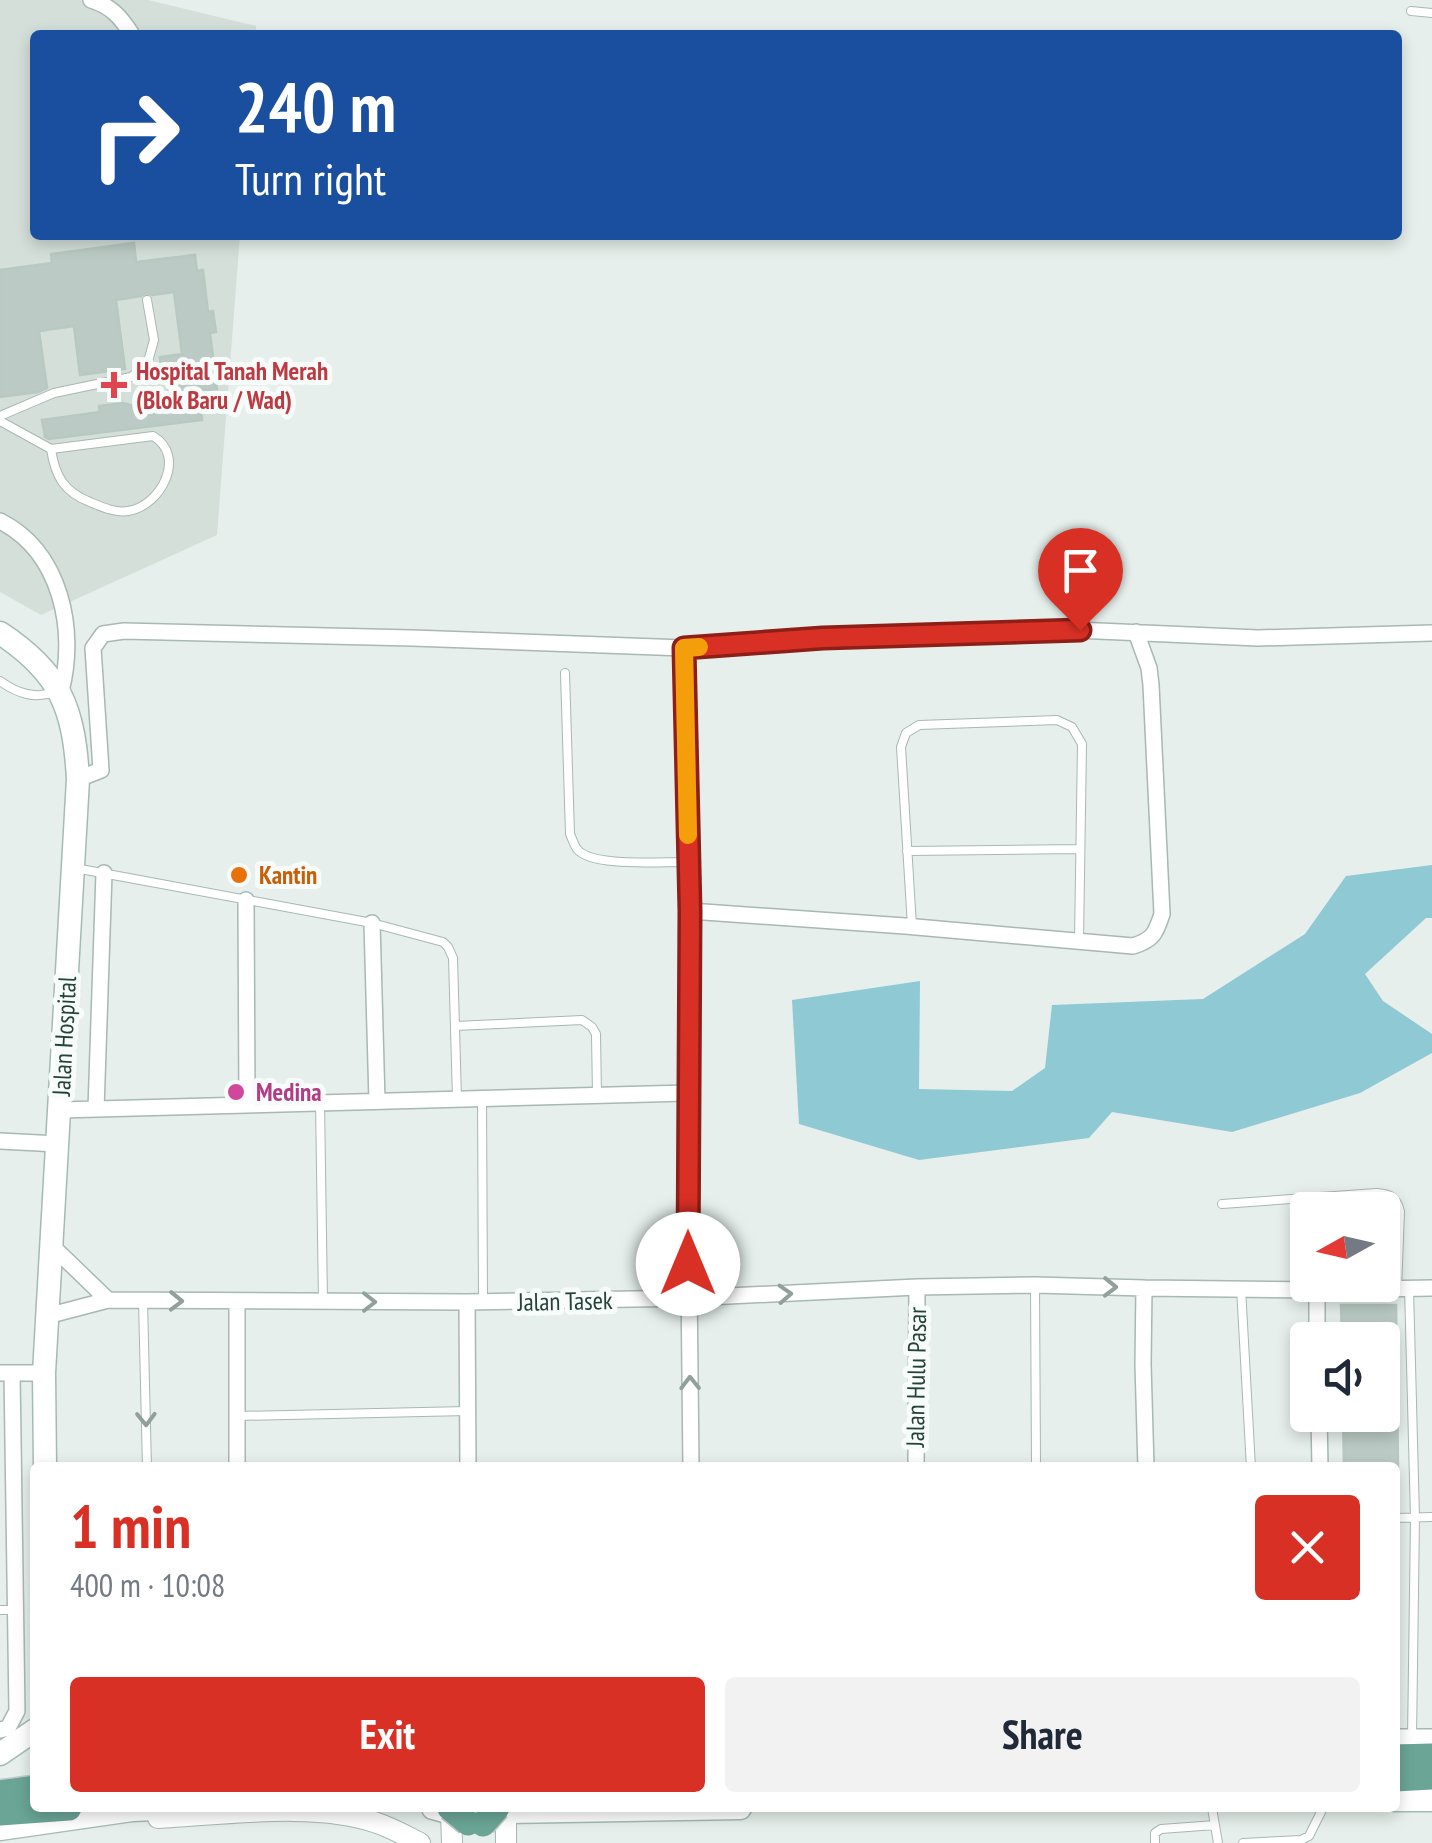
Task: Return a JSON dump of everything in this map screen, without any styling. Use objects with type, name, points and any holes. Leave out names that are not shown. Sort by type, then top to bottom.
[{"type":"main road","name":"Jalan Hospital","points":[[0,633],[38,663],[61,691],[76,744],[78,779],[44,1374],[44,1462]]},
{"type":"main road","points":[[0,1754],[30,1733]]},
{"type":"main road","points":[[1401,1744],[1432,1756]]},
{"type":"main road","points":[[1400,1779],[1432,1777]]},
{"type":"main road","points":[[0,1792],[30,1789]]},
{"type":"main road","points":[[1400,1800],[1432,1800]]},
{"type":"main road","points":[[0,1814],[94,1812]]},
{"type":"main road","points":[[469,1822],[663,1812]]},
{"type":"main road","points":[[0,1829],[62,1815]]},
{"type":"street","points":[[91,0],[105,4],[129,30]]},
{"type":"street","points":[[0,521],[30,542],[46,563],[56,586],[67,641],[61,691]]},
{"type":"street","points":[[78,779],[102,770],[93,648],[103,634],[124,631],[684,648],[1053,629],[1258,638],[1432,634]]},
{"type":"street","points":[[690,911],[1133,946],[1146,942],[1156,931],[1162,914],[1151,685],[1136,632]]},
{"type":"street","points":[[684,648],[690,911],[687,1093],[691,1462]]},
{"type":"street","points":[[96,1108],[104,873]]},
{"type":"street","points":[[246,900],[246,1104]]},
{"type":"street","points":[[372,924],[378,1101]]},
{"type":"street","points":[[60,1110],[687,1093]]},
{"type":"street","points":[[0,1142],[58,1144]]},
{"type":"street","points":[[52,1246],[108,1300]]},
{"type":"street","name":"Jalan Tasek","points":[[47,1316],[108,1300],[475,1302],[1035,1285],[1290,1289]]},
{"type":"street","name":"Jalan Hulu Pasar","points":[[916,1462],[917,1287]]},
{"type":"street","points":[[1144,1288],[1146,1462]]},
{"type":"street","name":"Jalan Tasek","points":[[1400,1288],[1432,1288]]},
{"type":"street","points":[[236,1302],[237,1462]]},
{"type":"street","points":[[468,1462],[467,1411],[475,1302]]},
{"type":"street","points":[[0,1730],[8,1728],[17,1711],[8,1610],[6,1373],[44,1374]]},
{"type":"street","points":[[1319,1432],[1320,1462]]},
{"type":"street","points":[[1401,1744],[1432,1738]]},
{"type":"street","points":[[62,1815],[244,1812]]},
{"type":"street","points":[[316,1812],[375,1822],[420,1843]]},
{"type":"street","points":[[469,1822],[506,1843]]},
{"type":"lane","points":[[1411,11],[1432,13]]},
{"type":"lane","points":[[0,419],[54,393],[131,376],[142,369],[154,340],[148,300]]},
{"type":"lane","points":[[0,419],[51,449],[153,436],[164,442],[168,472],[160,493],[142,507],[126,512],[110,510],[67,490],[58,478],[51,449]]},
{"type":"lane","points":[[565,672],[570,834],[576,848],[586,856],[604,860],[689,862]]},
{"type":"lane","points":[[0,681],[28,696],[61,691]]},
{"type":"lane","points":[[912,926],[901,747],[906,733],[918,724],[1057,720],[1072,726],[1082,744],[1079,940]]},
{"type":"lane","points":[[907,851],[1080,849]]},
{"type":"lane","points":[[74,868],[372,924],[443,942],[453,958],[457,1099]]},
{"type":"lane","points":[[455,1026],[582,1020],[596,1034],[597,1095]]},
{"type":"lane","points":[[475,1302],[482,1098]]},
{"type":"lane","points":[[320,1102],[324,1302]]},
{"type":"lane","points":[[1222,1204],[1377,1192],[1397,1200],[1414,1518],[1401,1744]]},
{"type":"lane","points":[[1035,1285],[1036,1462]]},
{"type":"lane","points":[[1240,1288],[1251,1462]]},
{"type":"lane","points":[[143,1300],[147,1462]]},
{"type":"lane","points":[[237,1416],[467,1411]]},
{"type":"lane","points":[[1400,1518],[1432,1517]]},
{"type":"lane","points":[[1213,1812],[1218,1843]]},
{"type":"lane","points":[[1244,1843],[1300,1840],[1309,1836],[1320,1812]]},
{"type":"lane","points":[[1155,1843],[1155,1832],[1161,1829],[1215,1825]]},
{"type":"shaded area","name":"Hospital Tanah Merah (Blok Baru / Wad)","points":[[0,0],[148,0],[256,26],[256,30],[30,30],[30,240],[240,240],[217,535],[41,615],[0,592]]},
{"type":"water","points":[[1432,865],[1432,918],[1426,918],[1365,974],[1383,1001],[1432,1034],[1432,1053],[1360,1093],[1232,1132],[1112,1112],[1089,1138],[919,1160],[799,1124],[792,1000],[920,981],[919,1089],[1012,1091],[1045,1068],[1052,1005],[1203,999],[1305,934],[1346,876]]},
{"type":"building","points":[[134,243],[136,262],[195,255],[197,271],[203,270],[208,312],[213,311],[216,332],[210,333],[217,389],[198,391],[202,420],[49,439],[45,437],[42,420],[100,412],[99,406],[123,403],[147,410],[171,407],[160,357],[182,354],[174,292],[116,300],[125,369],[80,375],[74,326],[39,331],[47,388],[0,397],[0,270],[52,263],[51,254]]},
{"type":"building","points":[[1341,1305],[1396,1305],[1396,1322],[1341,1322]]},
{"type":"building","points":[[1343,1432],[1398,1432],[1398,1462],[1344,1462]]},
{"type":"slow traffic","points":[[688,835],[684,648],[699,647]]},
{"type":"place","name":"Hospital Tanah Merah (Blok Baru / Wad)","points":[[114,385]]},
{"type":"place","name":"Kantin","points":[[239,875]]},
{"type":"place","name":"Medina","points":[[236,1092]]},
{"type":"route","points":[[688,1264],[690,911],[684,648],[823,638],[1080,630]]}]
